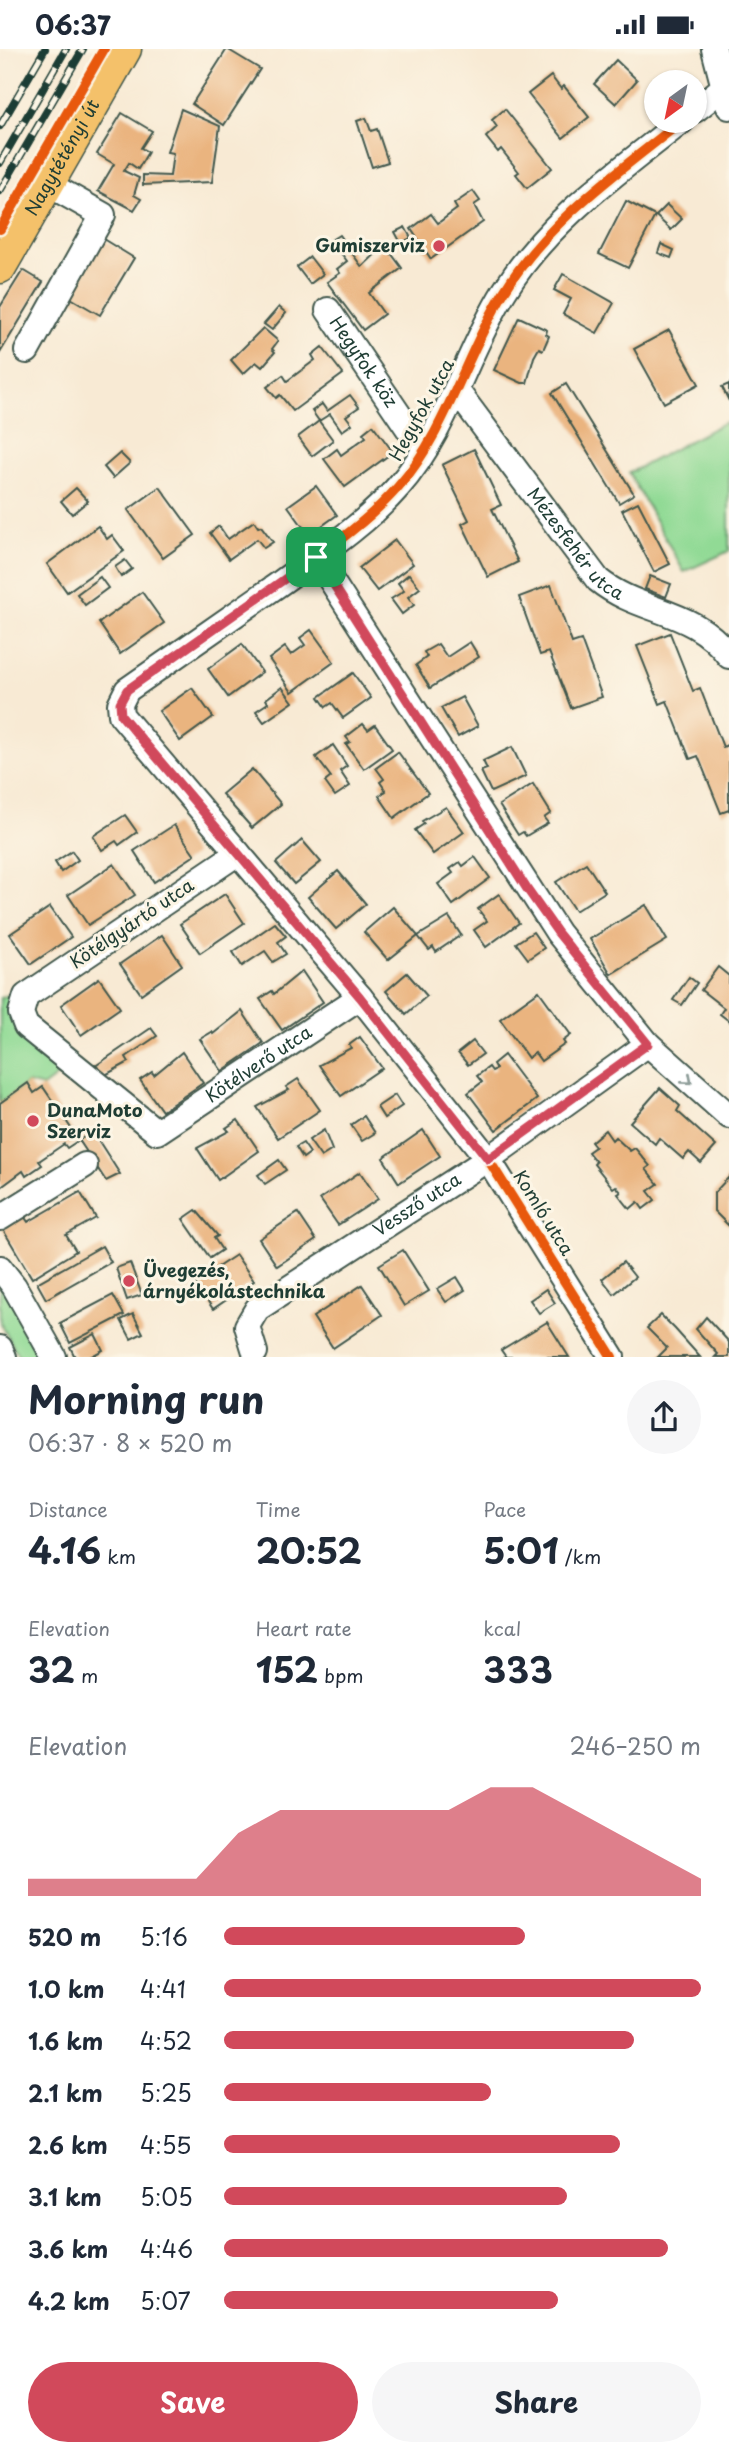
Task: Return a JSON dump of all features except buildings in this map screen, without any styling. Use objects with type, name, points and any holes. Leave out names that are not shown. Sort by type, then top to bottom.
[{"type":"main road","name":"Nagytétényi út","points":[[0,267],[125,49]]},
{"type":"street","points":[[707,105],[726,97],[714,49]]},
{"type":"street","name":"Hegyfok utca","points":[[120,703],[127,690],[316,557],[399,486],[426,446],[457,391],[497,304],[532,252],[598,188],[667,133]]},
{"type":"street","points":[[27,351],[103,215],[48,184]]},
{"type":"street","name":"Hegyfok köz","points":[[328,310],[412,434],[426,446]]},
{"type":"street","name":"Mézesfehér utca","points":[[457,391],[598,580],[612,591],[701,628],[719,642],[729,656]]},
{"type":"street","points":[[316,557],[527,889],[558,933],[648,1044],[729,1116]]},
{"type":"street","name":"Komló utca","points":[[120,703],[121,715],[360,997],[488,1159],[612,1357]]},
{"type":"street","name":"Kötélgyártó utca","points":[[158,1132],[26,1026],[21,1013],[26,996],[238,853]]},
{"type":"street","name":"Kötélverő utca","points":[[158,1132],[360,997]]},
{"type":"street","name":"Vessző utca","points":[[255,1352],[247,1326],[257,1309],[488,1159],[648,1044]]},
{"type":"street","points":[[0,1218],[85,1165]]},
{"type":"street","points":[[0,1268],[14,1286],[54,1357]]},
{"type":"street","points":[[0,1348],[5,1357]]},
{"type":"green space","points":[[725,422],[729,430],[729,551],[684,572],[629,473]]},
{"type":"green space","points":[[27,988],[12,1007],[65,1070],[43,1087],[28,1083],[0,1103],[0,998]]},
{"type":"green space","points":[[0,1277],[43,1357],[19,1357],[0,1322]]},
{"type":"railway","points":[[0,126],[45,49]]},
{"type":"railway","points":[[0,163],[66,49]]},
{"type":"railway","points":[[0,191],[83,49]]},
{"type":"cycle path","points":[[0,229],[104,49]]},
{"type":"cycle path","points":[[612,1357],[488,1159],[360,997],[121,715],[120,704],[127,690],[326,551],[385,501],[430,442],[490,316],[521,266],[562,220],[585,199],[667,133]]},
{"type":"place","name":"Gumiszerviz","points":[[439,246]]},
{"type":"place","name":"DunaMoto Szerviz","points":[[33,1121]]},
{"type":"place","name":"Üvegezés, árnyékolástechnika","points":[[129,1281]]},
{"type":"route","points":[[316,557],[527,889],[558,933],[648,1044],[488,1159],[360,997],[121,715],[120,703],[127,690],[316,557]]}]
